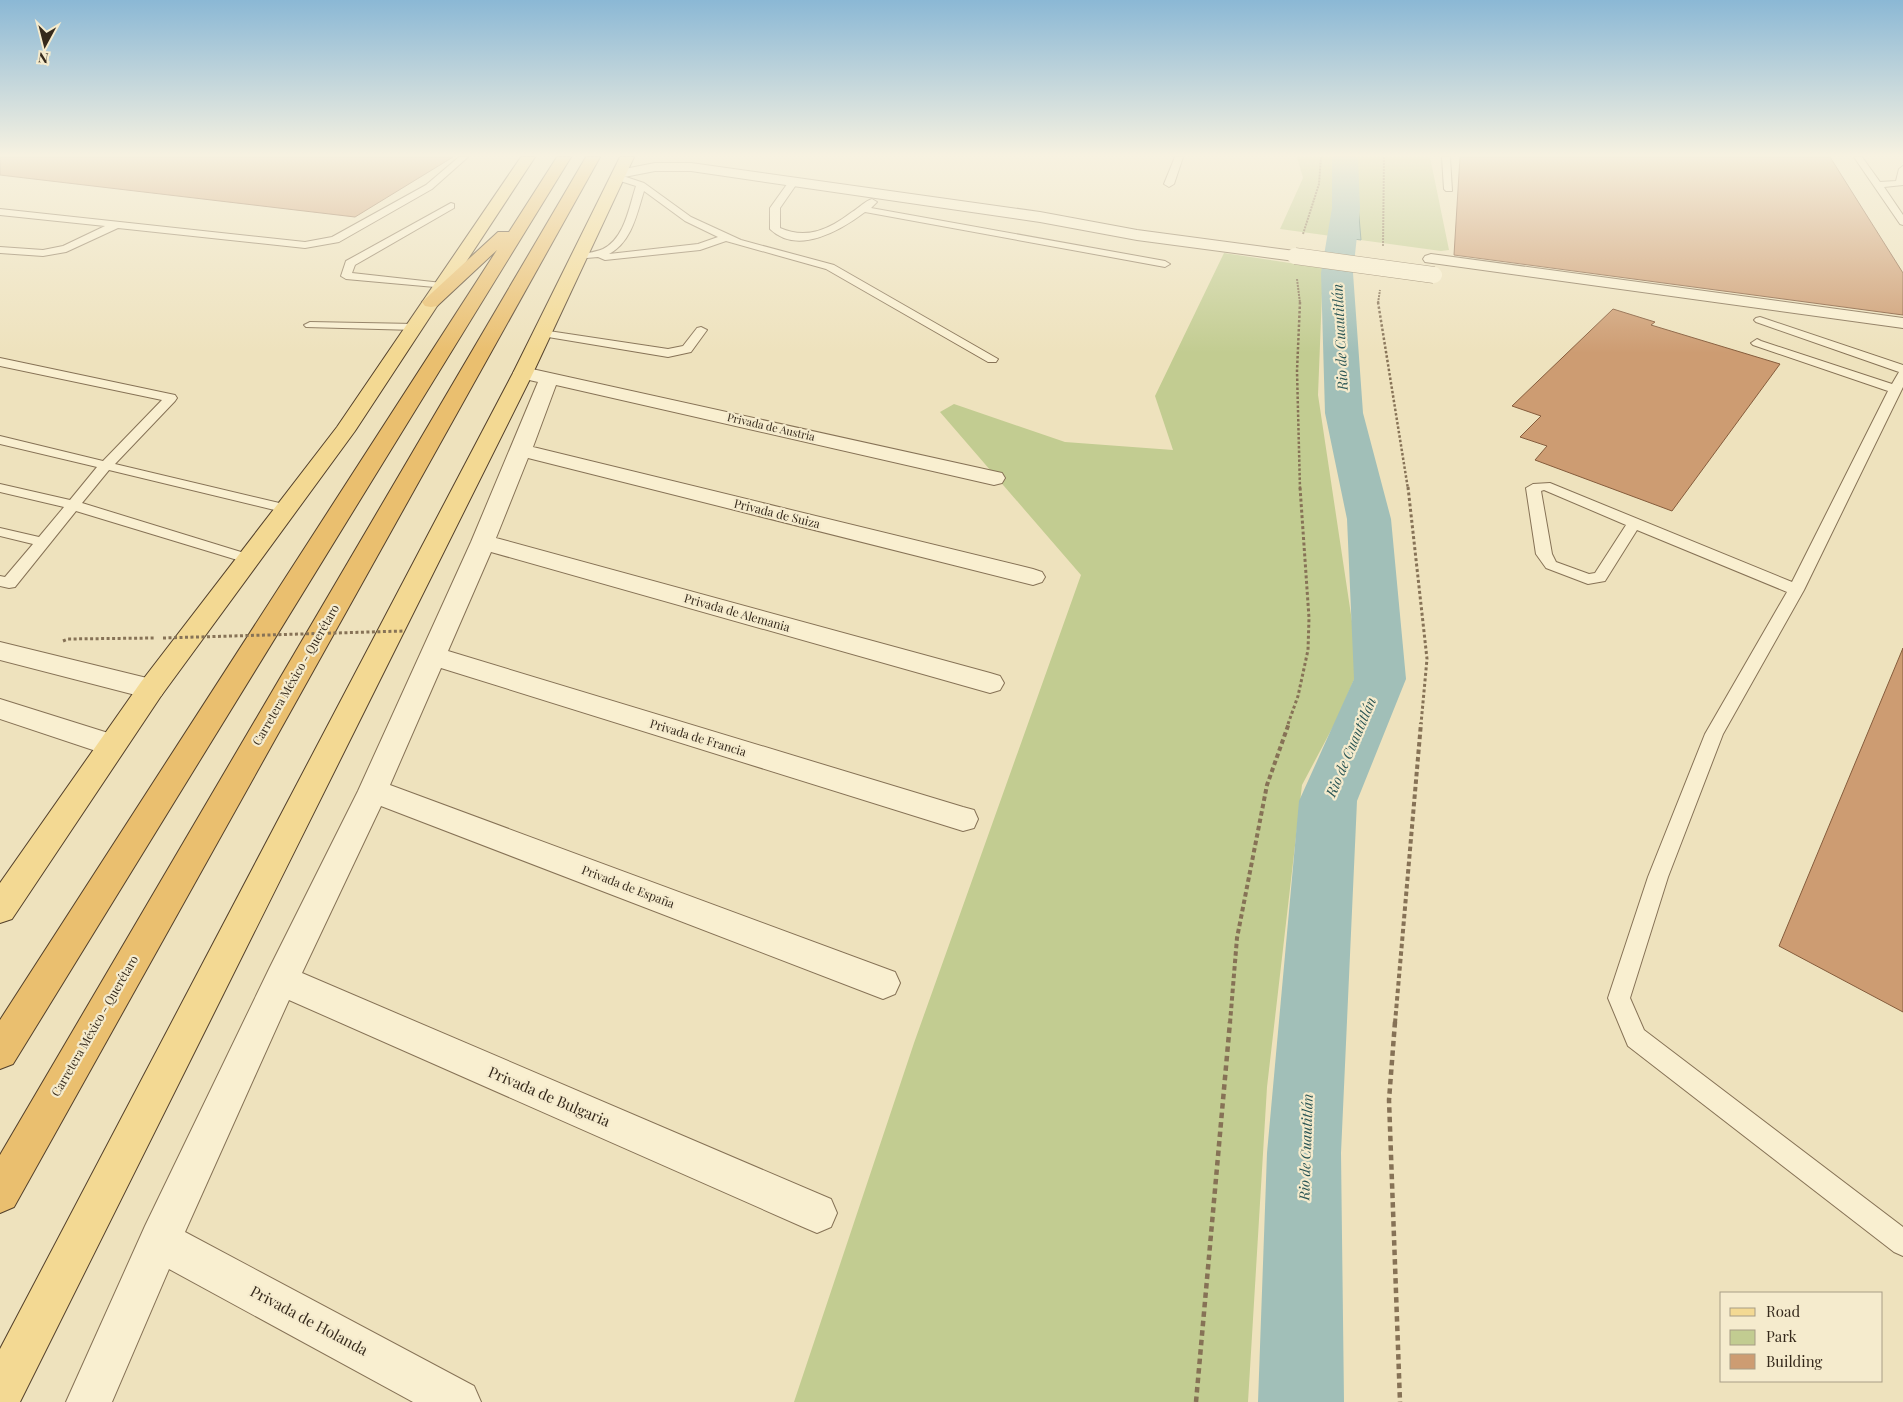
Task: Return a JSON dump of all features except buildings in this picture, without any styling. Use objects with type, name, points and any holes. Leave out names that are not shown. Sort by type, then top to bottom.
[{"type":"highway","points":[[437,294],[521,222]]},
{"type":"highway","points":[[0,1052],[524,222]]},
{"type":"highway","name":"Carretera México - Querétaro","points":[[0,1193],[556,222]]},
{"type":"main road","points":[[0,909],[7,888],[151,689],[345,431],[485,222]]},
{"type":"main road","points":[[0,1395],[536,375],[542,333],[590,255],[604,222]]},
{"type":"street","points":[[1065,222],[1137,235],[1298,244],[1760,320],[1846,332]]},
{"type":"street","points":[[1148,222],[1239,234]]},
{"type":"street","points":[[1433,267],[1903,323]]},
{"type":"street","points":[[89,1402],[160,1241],[281,980],[373,791],[483,542],[521,450],[536,375]]},
{"type":"street","name":"Privada de Austria","points":[[536,375],[994,478]]},
{"type":"street","name":"Privada de Suiza","points":[[521,450],[1033,577]]},
{"type":"street","name":"Privada de Alemania","points":[[483,542],[990,683]]},
{"type":"street","points":[[0,651],[151,689]]},
{"type":"street","name":"Privada de Francia","points":[[433,656],[963,820]]},
{"type":"street","points":[[0,709],[112,745]]},
{"type":"street","name":"Privada de España","points":[[373,791],[883,982]]},
{"type":"street","name":"Privada de Bulgaria","points":[[281,980],[817,1213]]},
{"type":"street","name":"Privada de Holanda","points":[[160,1241],[458,1402]]},
{"type":"lane","points":[[102,222],[305,245],[335,240],[366,222]]},
{"type":"lane","points":[[422,222],[350,263],[346,276],[437,294]]},
{"type":"lane","points":[[695,222],[737,242],[830,267],[992,359]]},
{"type":"lane","points":[[775,222],[775,229],[787,236],[804,238],[838,228],[845,222]]},
{"type":"lane","points":[[937,222],[1165,264]]},
{"type":"lane","points":[[0,250],[43,253],[66,248],[117,224]]},
{"type":"lane","points":[[590,255],[605,257],[621,256],[700,247],[726,237]]},
{"type":"lane","points":[[1760,320],[1903,369]]},
{"type":"lane","points":[[310,325],[415,327]]},
{"type":"lane","points":[[542,333],[668,353],[687,349],[701,330]]},
{"type":"lane","points":[[1757,344],[1896,390]]},
{"type":"lane","points":[[0,362],[171,398],[106,465],[9,583],[0,581]]},
{"type":"lane","points":[[1903,374],[1796,590],[1714,734],[1658,877],[1618,998],[1636,1038],[1903,1243]]},
{"type":"lane","points":[[0,440],[287,509]]},
{"type":"lane","points":[[1634,523],[1600,578],[1588,579],[1551,564],[1544,554],[1533,488],[1544,486],[1634,523],[1796,590]]},
{"type":"lane","points":[[0,488],[73,505],[249,559]]},
{"type":"lane","points":[[0,532],[42,542]]},
{"type":"path","points":[[1298,244],[1306,222]]},
{"type":"path","points":[[1383,222],[1383,248]]},
{"type":"path","points":[[1196,1402],[1237,938],[1267,785],[1298,696],[1308,650],[1309,618],[1298,456],[1300,306],[1297,277]]},
{"type":"path","points":[[1380,286],[1378,306],[1409,493],[1426,659],[1389,1100],[1400,1402]]},
{"type":"path","points":[[68,639],[404,631]]},
{"type":"green space","points":[[1283,222],[1443,222],[1449,250],[1441,251],[1280,229]]},
{"type":"green space","points":[[1224,253],[1323,268],[1318,395],[1359,668],[1336,721],[1302,785],[1267,1087],[1248,1402],[794,1402],[914,1043],[1081,575],[940,412],[954,404],[1065,442],[1173,450],[1155,396]]},
{"type":"water","points":[[1331,222],[1360,222],[1361,240],[1330,236]]},
{"type":"waterway","name":"Rio de Cuautitlán","points":[[1301,1402],[1304,1153],[1328,801],[1380,679],[1369,519],[1344,413],[1337,273],[1344,222]]}]
